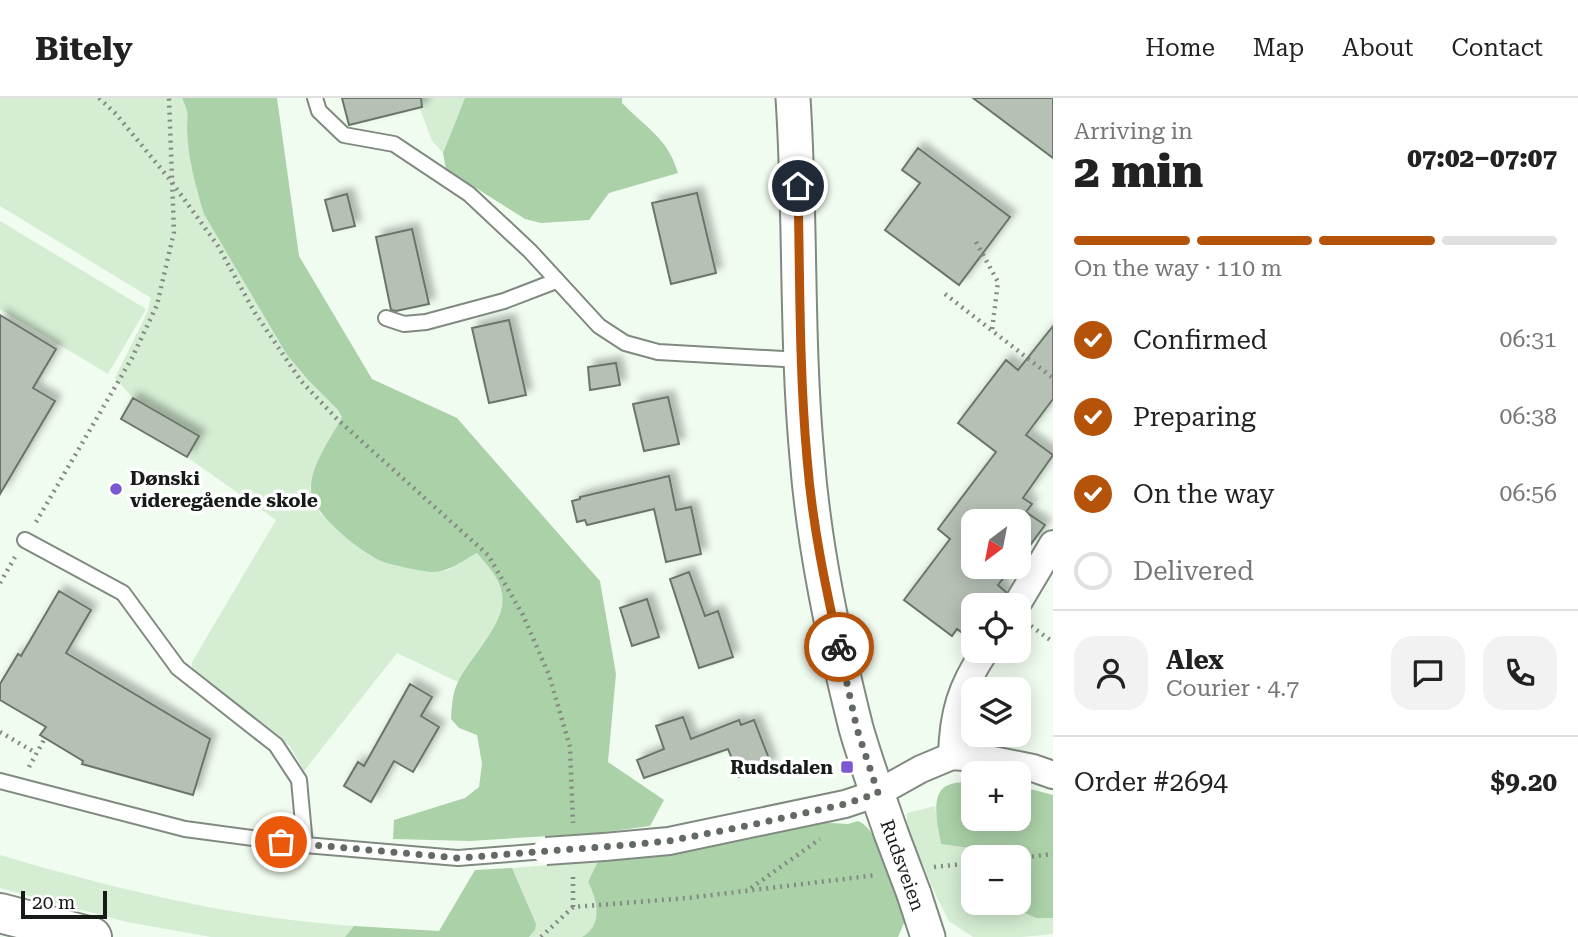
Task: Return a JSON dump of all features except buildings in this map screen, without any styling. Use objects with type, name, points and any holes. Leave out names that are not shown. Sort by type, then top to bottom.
[{"type":"main road","points":[[0,913],[92,937]]},
{"type":"street","name":"Rudsveien","points":[[793,98],[797,158],[801,360],[807,458],[821,561],[857,729],[891,833],[912,878],[928,937]]},
{"type":"street","points":[[1031,593],[1053,544]]},
{"type":"street","points":[[952,756],[958,700],[978,663]]},
{"type":"street","points":[[878,793],[921,769],[952,756],[988,759],[1053,775]]},
{"type":"street","name":"Rudsveien","points":[[546,851],[669,841],[845,804],[878,793]]},
{"type":"lane","points":[[315,98],[319,111],[344,135],[394,144],[469,194],[530,251],[599,326],[625,343],[658,352],[801,360]]},
{"type":"lane","points":[[386,318],[404,324],[426,322],[504,301],[556,281]]},
{"type":"lane","points":[[25,540],[123,593],[178,668],[276,745],[299,780],[305,845]]},
{"type":"lane","points":[[0,781],[185,829],[305,845],[458,858],[546,851]]},
{"type":"path","points":[[99,98],[116,114],[171,181],[218,246],[255,313],[301,381],[337,419],[488,555],[523,615],[549,675],[570,747],[573,833]]},
{"type":"path","points":[[0,583],[132,358],[157,305],[174,232],[169,98]]},
{"type":"path","points":[[976,242],[998,282],[992,330]]},
{"type":"path","points":[[945,294],[1053,378]]},
{"type":"path","points":[[1031,623],[1053,642]]},
{"type":"path","points":[[0,732],[36,753]]},
{"type":"path","points":[[20,787],[45,738]]},
{"type":"path","points":[[748,890],[825,835],[845,804]]},
{"type":"path","points":[[1031,857],[1053,854]]},
{"type":"path","points":[[541,937],[573,907],[912,878],[961,866]]},
{"type":"path","points":[[573,870],[573,907]]},
{"type":"green space","points":[[0,98],[182,98],[189,112],[187,130],[197,191],[287,355],[342,417],[318,461],[310,488],[321,514],[365,552],[400,567],[430,572],[449,570],[477,552],[499,583],[502,604],[499,616],[487,640],[458,682],[397,653],[304,771],[290,746],[192,669],[192,662],[276,520],[187,457],[199,436],[133,398],[115,378],[147,313],[151,298],[0,206]]},
{"type":"green space","points":[[182,98],[277,98],[299,256],[372,379],[457,418],[600,581],[616,674],[608,762],[664,800],[650,826],[597,833],[470,841],[393,839],[394,820],[465,798],[479,787],[482,764],[477,735],[459,728],[451,719],[452,705],[458,682],[499,616],[502,605],[501,588],[477,553],[445,570],[433,572],[381,561],[339,531],[313,500],[311,491],[314,472],[342,417],[287,355],[204,214],[191,162],[187,111]]},
{"type":"green space","points":[[416,98],[465,98],[443,153],[432,141]]},
{"type":"green space","points":[[465,98],[622,98],[622,103],[662,142],[678,173],[609,193],[589,220],[541,223],[525,219],[446,169],[443,153]]},
{"type":"green space","points":[[0,221],[146,309],[108,374],[0,309]]},
{"type":"green space","points":[[959,782],[961,831],[1031,831],[1031,789],[1053,795],[1053,918],[1036,918],[1029,915],[1031,845],[961,847],[941,844],[936,810],[939,794],[944,788]]},
{"type":"green space","points":[[935,806],[941,844],[961,847],[961,915],[1029,915],[1036,918],[1053,918],[1053,934],[973,937],[949,921],[907,828],[907,813]]},
{"type":"green space","points":[[858,821],[866,826],[880,847],[904,910],[904,923],[898,937],[582,937],[589,932],[596,919],[596,905],[588,882],[598,861],[717,844],[817,822],[848,824]]},
{"type":"green space","points":[[0,855],[175,900],[265,917],[354,926],[345,937],[211,937],[127,922],[0,888]]},
{"type":"green space","points":[[598,861],[588,882],[597,912],[594,926],[589,932],[582,937],[529,937],[535,930],[512,868]]},
{"type":"green space","points":[[512,868],[536,924],[529,937],[345,937],[354,926],[439,931],[475,870]]},
{"type":"way so far","points":[[281,842],[458,858],[626,845],[669,841],[746,826],[845,804],[878,793],[857,729],[839,647]]},
{"type":"place","name":"Dønski videregående skole","points":[[116,489]]},
{"type":"place","name":"Rudsdalen","points":[[847,767]]},
{"type":"route","points":[[798,186],[801,360],[807,458],[821,561],[839,647]]}]
